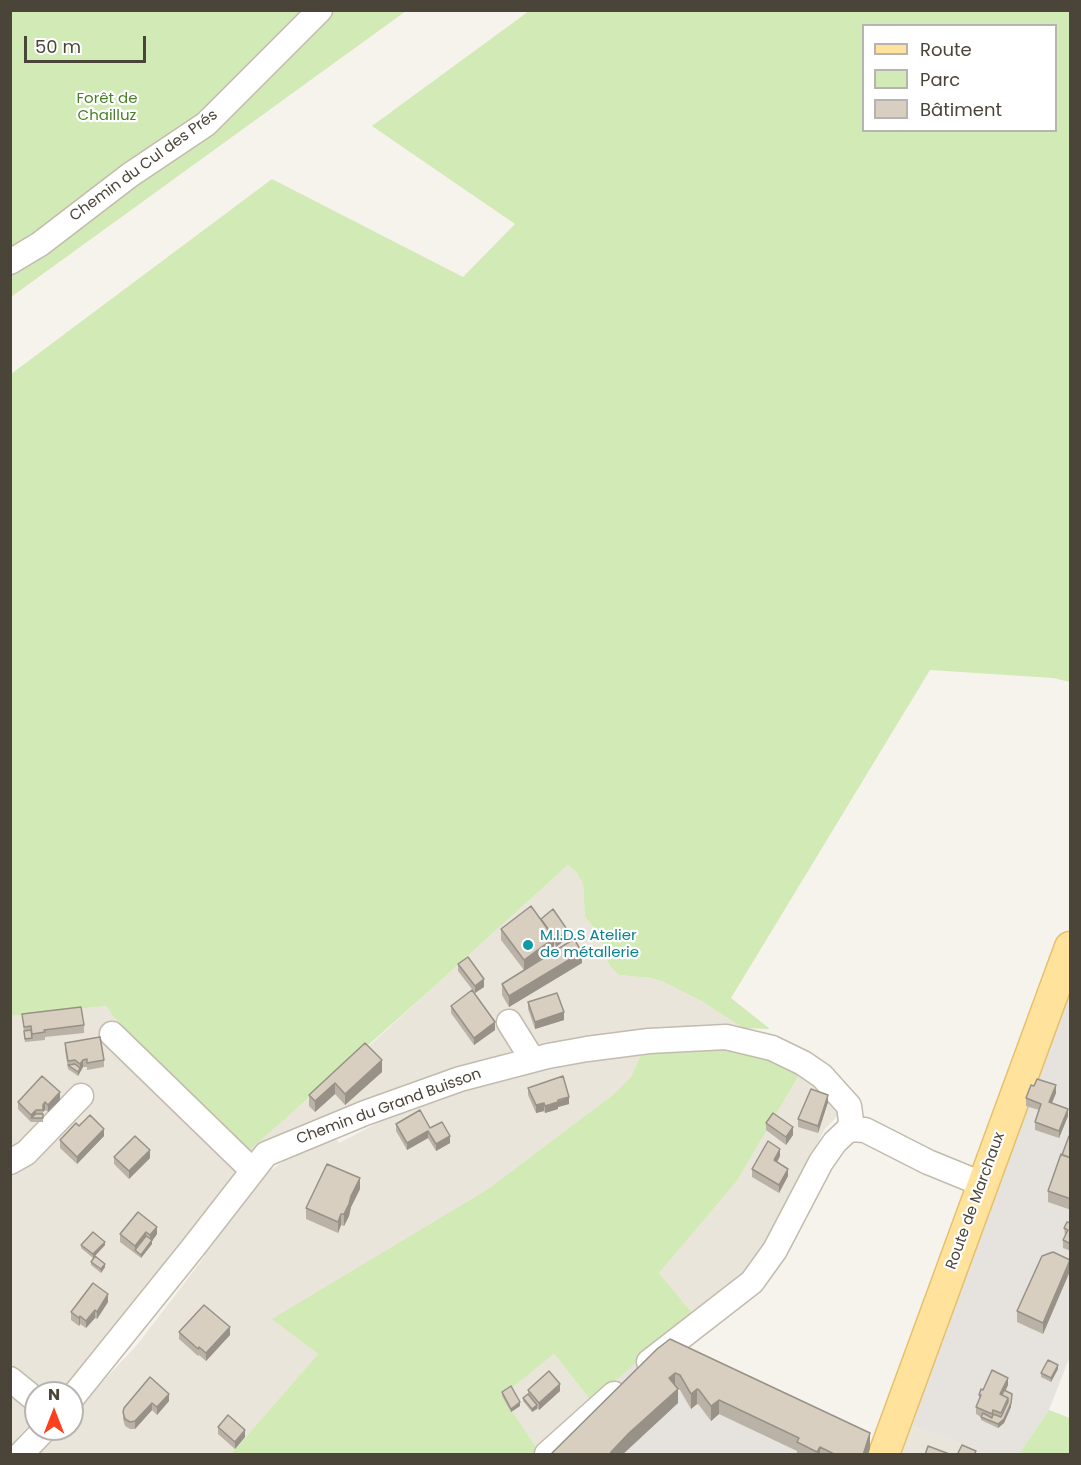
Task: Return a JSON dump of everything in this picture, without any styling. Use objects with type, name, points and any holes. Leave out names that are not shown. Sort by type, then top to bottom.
[{"type":"main road","name":"Route de Marchaux","points":[[884,1455],[982,1184],[1071,948]]},
{"type":"street","name":"Chemin du Cul des Prés","points":[[10,262],[40,243],[129,175],[206,124],[320,10]]},
{"type":"street","points":[[509,1022],[532,1059]]},
{"type":"street","points":[[112,1034],[252,1170]]},
{"type":"street","name":"Chemin du Grand Buisson","points":[[84,1383],[266,1154],[289,1143],[451,1082],[532,1059],[587,1049],[649,1041],[726,1037],[772,1048],[803,1063],[822,1076],[845,1100],[851,1111],[849,1129]]},
{"type":"street","points":[[10,1162],[26,1153],[81,1096]]},
{"type":"street","points":[[547,1455],[665,1348],[752,1282],[775,1250],[821,1162],[835,1142],[849,1129],[865,1130],[880,1136],[928,1162],[982,1184]]},
{"type":"street","points":[[10,1379],[24,1390]]},
{"type":"shaded area","points":[[568,865],[576,872],[583,884],[585,917],[600,935],[609,965],[619,975],[651,978],[664,982],[703,1002],[743,1028],[708,1028],[532,1045],[474,1063],[260,1155],[244,1155],[326,1085]]},
{"type":"shaded area","points":[[1070,982],[1070,1356],[1049,1410],[1019,1454],[987,1454],[910,1424]]},
{"type":"shaded area","points":[[106,1006],[239,1169],[145,1298],[70,1381],[30,1381],[11,1366],[10,1016]]},
{"type":"shaded area","points":[[643,1050],[631,1077],[614,1094],[488,1189],[273,1319],[318,1354],[231,1454],[35,1454],[47,1441],[84,1441],[84,1401],[137,1345],[205,1256],[201,1250],[258,1179],[313,1141],[333,1134],[339,1143],[387,1118],[536,1062]]},
{"type":"shaded area","points":[[799,1075],[835,1095],[844,1109],[824,1130],[779,1226],[745,1274],[695,1316],[659,1273],[737,1181]]},
{"type":"shaded area","points":[[655,1346],[873,1450],[872,1454],[534,1454]]},
{"type":"shaded area","points":[[554,1354],[592,1402],[538,1450],[502,1396]]},
{"type":"shaded area","points":[[10,1385],[24,1395],[24,1431],[20,1435],[24,1438],[10,1451]]},
{"type":"shaded area","points":[[887,1414],[987,1454],[872,1454]]},
{"type":"green space","name":"Forêt de Chailluz","points":[[11,11],[406,11],[11,297]]},
{"type":"green space","points":[[529,11],[1070,11],[1070,682],[1053,678],[930,670],[731,998],[770,1029],[743,1028],[703,1002],[664,982],[651,978],[619,975],[609,965],[600,935],[585,917],[583,884],[576,872],[568,865],[244,1155],[123,1029],[106,1006],[11,1016],[11,374],[272,179],[463,277],[515,224],[372,126]]},
{"type":"green space","points":[[724,1046],[775,1058],[799,1075],[737,1181],[659,1273],[695,1316],[655,1346],[592,1402],[554,1354],[502,1396],[538,1450],[534,1454],[231,1454],[318,1354],[272,1319],[488,1189],[614,1094],[631,1077],[643,1050]]},
{"type":"green space","points":[[1049,1410],[1070,1418],[1070,1454],[1019,1454]]},
{"type":"building","name":"M.I.D.S Atelier de métallerie","points":[[531,906],[554,938],[524,960],[501,929]]},
{"type":"building","points":[[553,909],[568,931],[556,940],[541,919]]},
{"type":"building","points":[[574,939],[582,952],[509,996],[502,984]]},
{"type":"building","points":[[468,957],[484,979],[475,986],[458,964]]},
{"type":"building","points":[[472,990],[495,1022],[474,1038],[451,1006]]},
{"type":"building","points":[[557,993],[564,1012],[535,1022],[528,1002]]},
{"type":"building","points":[[81,1007],[84,1025],[44,1030],[45,1032],[32,1034],[31,1026],[24,1027],[22,1014]]},
{"type":"building","points":[[31,1030],[32,1038],[25,1039],[24,1031]]},
{"type":"building","points":[[100,1037],[104,1060],[87,1063],[87,1059],[80,1064],[75,1060],[68,1061],[65,1043]]},
{"type":"building","points":[[365,1043],[382,1060],[345,1094],[335,1083],[315,1101],[309,1095]]},
{"type":"building","points":[[75,1064],[80,1068],[78,1072],[68,1065]]},
{"type":"building","points":[[42,1076],[60,1092],[48,1105],[45,1102],[43,1110],[36,1110],[31,1115],[18,1102]]},
{"type":"building","points":[[563,1076],[569,1097],[545,1106],[544,1103],[536,1105],[528,1088]]},
{"type":"building","points":[[1037,1079],[1056,1085],[1049,1102],[1068,1109],[1059,1131],[1035,1122],[1041,1104],[1026,1098],[1031,1085],[1034,1086]]},
{"type":"building","points":[[811,1089],[828,1095],[818,1126],[798,1119]]},
{"type":"building","points":[[420,1110],[430,1128],[442,1122],[450,1136],[436,1144],[428,1131],[407,1143],[396,1124]]},
{"type":"building","points":[[773,1113],[793,1127],[786,1137],[766,1123]]},
{"type":"building","points":[[36,1114],[43,1114],[43,1118],[31,1118]]},
{"type":"building","points":[[90,1115],[104,1129],[77,1157],[60,1140],[76,1123],[79,1126]]},
{"type":"building","points":[[135,1136],[150,1150],[129,1171],[114,1157]]},
{"type":"building","points":[[1069,1136],[1071,1136],[1071,1158],[1062,1155]]},
{"type":"building","points":[[768,1141],[780,1149],[774,1160],[788,1169],[779,1185],[752,1169]]},
{"type":"building","points":[[1061,1154],[1071,1158],[1071,1199],[1048,1191]]},
{"type":"building","points":[[327,1164],[360,1178],[338,1222],[306,1208]]},
{"type":"building","points":[[138,1212],[157,1227],[150,1235],[146,1232],[135,1246],[120,1234]]},
{"type":"building","points":[[1067,1222],[1071,1223],[1071,1244],[1063,1240],[1068,1230],[1064,1228]]},
{"type":"building","points":[[93,1232],[105,1242],[93,1254],[81,1245]]},
{"type":"building","points":[[146,1236],[152,1240],[141,1255],[135,1250]]},
{"type":"building","points":[[1053,1252],[1070,1260],[1043,1323],[1017,1311],[1042,1256]]},
{"type":"building","points":[[95,1256],[105,1264],[101,1269],[91,1262]]},
{"type":"building","points":[[93,1283],[108,1294],[97,1312],[95,1310],[86,1321],[71,1312]]},
{"type":"building","points":[[204,1305],[230,1327],[206,1353],[179,1332]]},
{"type":"building","points":[[670,1339],[870,1433],[863,1455],[836,1455],[820,1447],[817,1452],[797,1442],[799,1438],[719,1400],[711,1406],[699,1390],[691,1394],[680,1375],[675,1373],[669,1378],[678,1389],[629,1433],[610,1455],[550,1455],[657,1349]]},
{"type":"building","points":[[1048,1360],[1058,1365],[1051,1378],[1041,1373]]},
{"type":"building","points":[[992,1370],[1008,1378],[1000,1394],[1008,1398],[1001,1413],[993,1410],[992,1414],[976,1407],[981,1389],[983,1390]]},
{"type":"building","points":[[549,1371],[560,1384],[539,1403],[528,1390]]},
{"type":"building","points":[[150,1377],[169,1394],[157,1407],[152,1403],[135,1421],[130,1422],[125,1419],[124,1408]]},
{"type":"building","points":[[511,1386],[520,1402],[511,1409],[502,1392]]},
{"type":"building","points":[[1004,1390],[1012,1394],[1004,1419],[998,1424],[981,1417],[983,1413],[992,1418],[993,1414],[1001,1417],[1008,1402],[1008,1398],[1002,1395]]},
{"type":"building","points":[[528,1394],[537,1405],[532,1409],[523,1398]]},
{"type":"building","points":[[228,1415],[245,1430],[235,1442],[218,1427]]},
{"type":"building","points":[[962,1445],[976,1451],[974,1455],[957,1455]]},
{"type":"building","points":[[928,1446],[952,1455],[925,1455]]},
{"type":"place","name":"M.I.D.S Atelier de métallerie","points":[[528,945]]}]
